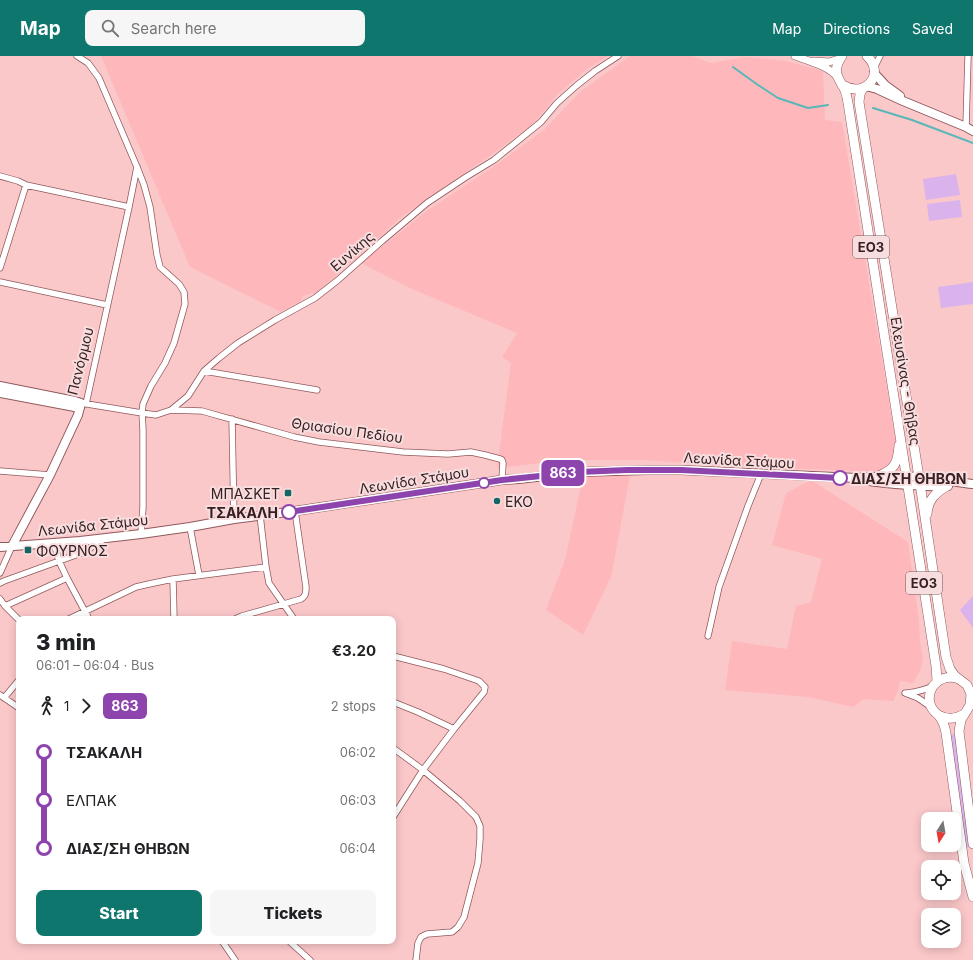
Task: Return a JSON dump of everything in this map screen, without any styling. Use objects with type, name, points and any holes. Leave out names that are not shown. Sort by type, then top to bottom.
[{"type":"main road","points":[[867,56],[881,81],[914,106]]},
{"type":"main road","points":[[837,77],[836,68],[841,57]]},
{"type":"main road","name":"Ελευσίνας - Θήβας","points":[[874,70],[871,82],[864,87],[860,94],[859,102],[948,664],[950,669],[967,685],[971,694],[972,703],[959,724],[959,738],[973,844]]},
{"type":"main road","name":"Ελευσίνας - Θήβας","points":[[837,77],[843,85],[848,103],[935,658],[936,683],[929,696],[931,707]]},
{"type":"main road","points":[[843,85],[853,90],[864,87],[877,89],[969,129]]},
{"type":"main road","points":[[0,386],[75,400],[82,405]]},
{"type":"main road","points":[[0,393],[82,405]]},
{"type":"main road","name":"Πανόρμου","points":[[12,546],[50,475],[82,405]]},
{"type":"main road","name":"ΕΟ3","points":[[878,476],[886,473],[896,463],[900,428]]},
{"type":"main road","name":"Λεωνίδα Στάμου","points":[[0,547],[141,534],[502,480],[579,472],[681,470],[857,478],[878,476],[908,480]]},
{"type":"main road","name":"Λεωνίδα Στάμου","points":[[857,478],[873,482],[908,480]]},
{"type":"main road","points":[[920,481],[940,479],[973,484]]},
{"type":"main road","points":[[908,480],[947,486],[962,483]]},
{"type":"main road","name":"ΕΟ3","points":[[927,532],[929,504],[933,496],[947,486]]},
{"type":"main road","points":[[936,683],[942,678],[948,677],[961,680]]},
{"type":"main road","points":[[931,707],[938,715],[946,733],[962,850],[973,897]]},
{"type":"main road","points":[[938,715],[951,719],[958,718],[964,714]]},
{"type":"street","points":[[77,56],[88,63],[99,78],[137,167],[150,207],[160,267],[179,284],[184,292],[185,304],[174,343],[165,363],[150,386],[142,413],[143,507],[141,534]]},
{"type":"street","name":"Ευνίκης","points":[[82,405],[156,415],[171,410],[188,396],[204,371],[238,343],[315,298],[427,203],[494,160],[541,122],[557,103],[576,86],[618,56]]},
{"type":"street","points":[[795,56],[828,69],[837,77]]},
{"type":"street","points":[[874,70],[880,56]]},
{"type":"street","points":[[968,56],[970,88],[969,129]]},
{"type":"street","points":[[806,60],[829,62],[841,57]]},
{"type":"street","name":"Πανόρμου","points":[[82,405],[107,304],[137,167]]},
{"type":"street","points":[[0,176],[26,185],[129,207]]},
{"type":"street","points":[[0,268],[26,185]]},
{"type":"street","points":[[0,282],[107,304]]},
{"type":"street","points":[[204,371],[317,390]]},
{"type":"street","name":"Θριασίου Πεδίου","points":[[171,410],[202,411],[294,437],[319,442],[403,452],[448,454],[471,452],[502,460],[502,480]]},
{"type":"street","points":[[232,419],[234,519]]},
{"type":"street","points":[[0,470],[50,475]]},
{"type":"street","points":[[708,636],[719,587],[761,474]]},
{"type":"street","points":[[242,616],[301,599],[306,594],[295,511]]},
{"type":"street","points":[[260,515],[269,583],[292,616]]},
{"type":"street","points":[[190,527],[199,575]]},
{"type":"street","points":[[0,583],[84,552],[106,538]]},
{"type":"street","points":[[54,543],[59,561],[88,616]]},
{"type":"street","points":[[0,573],[12,546]]},
{"type":"street","points":[[75,616],[136,588],[149,584],[199,575],[266,567]]},
{"type":"street","points":[[5,606],[67,578]]},
{"type":"street","points":[[173,579],[174,616]]},
{"type":"street","points":[[0,599],[16,617]]},
{"type":"street","points":[[396,657],[444,669],[479,681],[485,687],[484,692],[454,729],[424,770],[396,812]]},
{"type":"street","points":[[961,680],[973,684]]},
{"type":"street","points":[[16,683],[2,696],[16,706]]},
{"type":"street","points":[[931,707],[918,698],[905,693],[926,690],[936,683]]},
{"type":"street","points":[[396,703],[454,729]]},
{"type":"street","points":[[396,750],[424,770],[470,809],[480,826],[478,863],[464,918],[458,927],[452,932],[427,934],[421,937],[418,944],[416,960]]},
{"type":"street","points":[[224,944],[235,960]]},
{"type":"street","points":[[292,944],[310,960]]},
{"type":"shaded area","points":[[101,56],[608,56],[587,69],[558,94],[533,124],[400,218],[352,262],[346,263],[340,267],[339,273],[314,294],[311,293],[302,297],[301,301],[281,312],[190,267]]},
{"type":"shaded area","points":[[630,56],[692,56],[711,63],[746,57],[786,61],[823,71],[825,120],[842,122],[901,473],[718,465],[644,460],[569,460],[497,468],[511,363],[502,357],[517,333],[412,289],[361,263],[428,210],[489,170],[544,130],[580,92]]},
{"type":"shaded area","points":[[956,174],[960,195],[926,200],[923,179]]},
{"type":"shaded area","points":[[960,200],[962,217],[929,221],[927,204]]},
{"type":"shaded area","points":[[973,282],[973,304],[941,308],[938,287]]},
{"type":"shaded area","points":[[583,476],[630,476],[611,577],[583,635],[546,610],[565,560]]},
{"type":"shaded area","points":[[811,480],[908,542],[923,658],[920,671],[913,683],[900,681],[898,691],[893,701],[864,699],[853,707],[808,697],[725,690],[732,641],[787,649],[796,606],[811,602],[822,559],[772,545],[786,493]]},
{"type":"shaded area","points":[[973,596],[973,628],[960,610]]},
{"type":"shaded area","points":[[955,734],[970,847],[965,848],[961,812],[951,735]]},
{"type":"waterway","points":[[733,67],[778,98],[808,108],[828,105]]},
{"type":"waterway","points":[[873,108],[912,120],[973,143]]},
{"type":"bus line","name":"863","points":[[289,512],[502,480],[579,472],[681,470],[840,478]]},
{"type":"place","name":"ΔΙΑΣ/ΣΗ ΘΗΒΩΝ","points":[[840,478]]},
{"type":"place","name":"ΜΠΑΣΚΕΤ","points":[[288,493]]},
{"type":"place","name":"EKO","points":[[497,501]]},
{"type":"place","name":"ΤΣΑΚΑΛΗ","points":[[289,512]]},
{"type":"place","name":"ΦΟΥΡΝΟΣ","points":[[28,550]]}]
